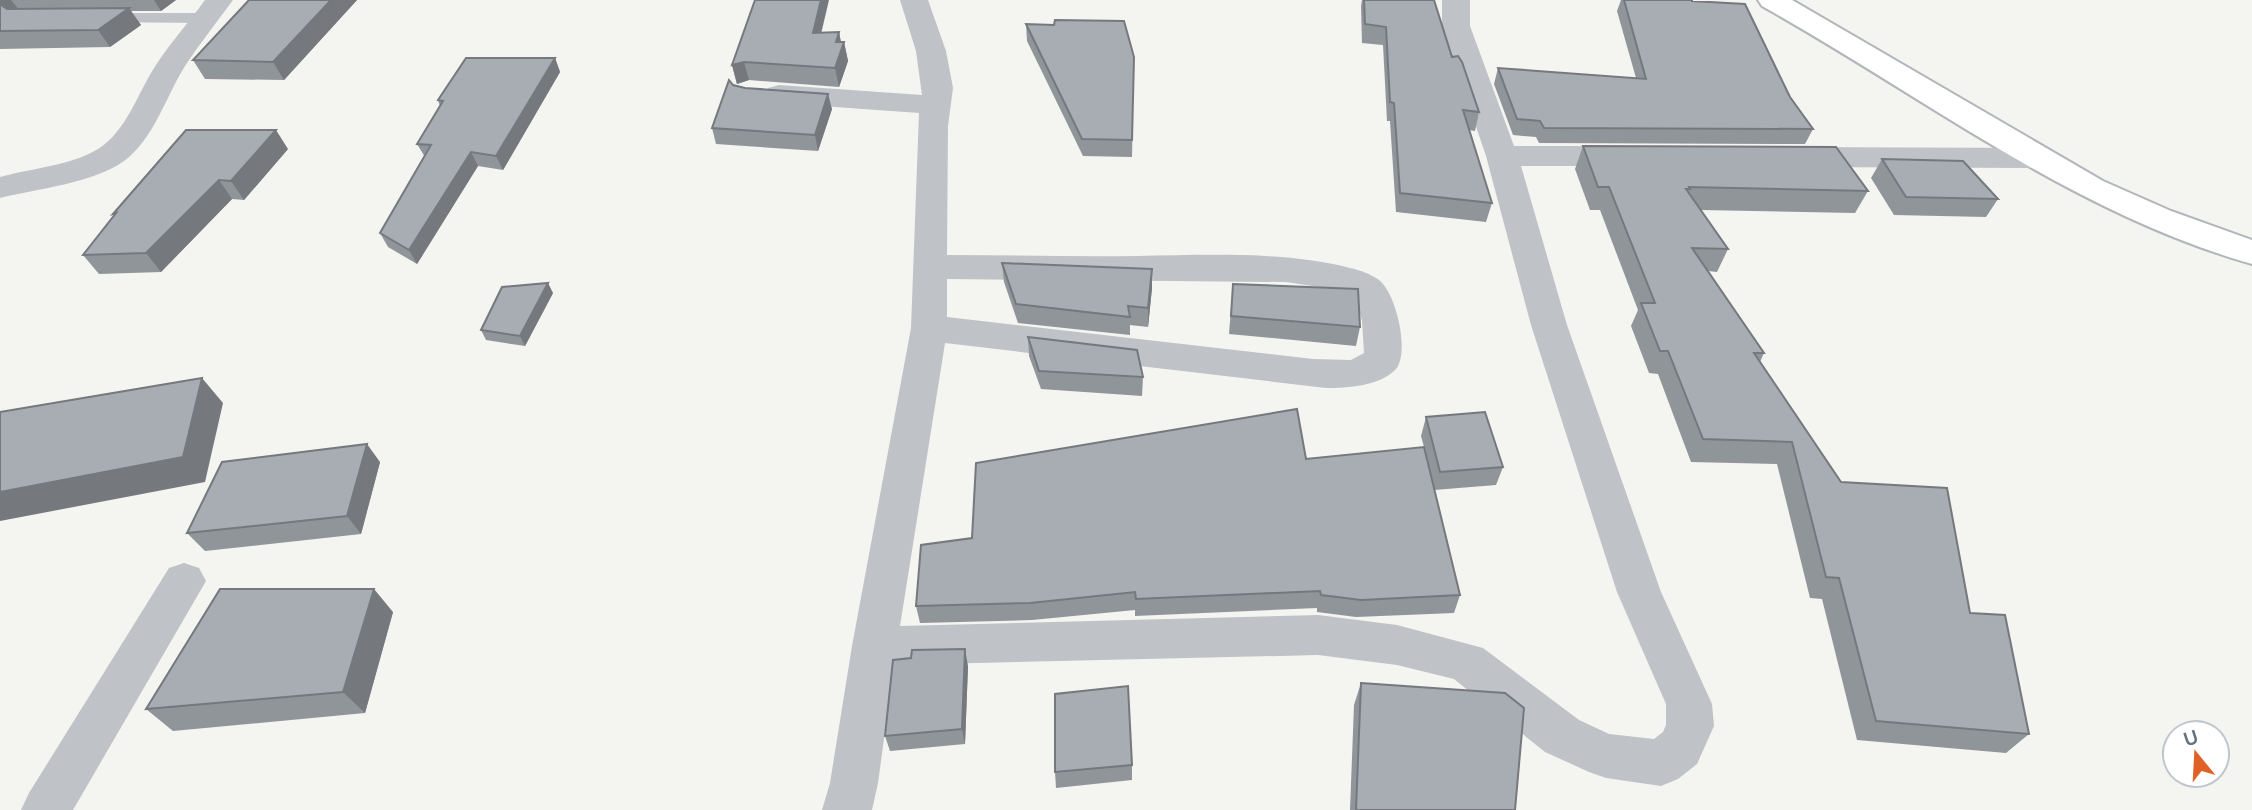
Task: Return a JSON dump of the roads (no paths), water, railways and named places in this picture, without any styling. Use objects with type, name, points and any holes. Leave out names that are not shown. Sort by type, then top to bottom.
[{"type":"street","points":[[846,810],[854,783],[874,646],[929,328],[932,127],[938,88],[931,51],[914,0]]},
{"type":"street","points":[[874,646],[1318,635],[1397,645],[1467,662],[1562,736],[1606,756],[1661,763],[1680,748],[1690,726],[1689,704],[1639,592],[1549,325],[1502,156],[1456,26],[1456,0]]},
{"type":"street","points":[[1772,0],[2071,178],[2158,219],[2252,252]]},
{"type":"street","points":[[0,188],[26,179],[92,164],[112,155],[124,144],[171,66],[212,9]]},
{"type":"street","points":[[749,92],[936,105]]},
{"type":"street","points":[[1502,156],[1667,156]]},
{"type":"street","points":[[1763,157],[2038,158]]},
{"type":"street","points":[[929,328],[1289,371],[1345,374],[1372,369],[1383,359],[1382,337],[1374,298],[1365,288],[1349,279],[1265,268],[930,267]]},
{"type":"street","points":[[47,810],[184,582]]},
{"type":"lane","points":[[86,19],[212,9]]}]
